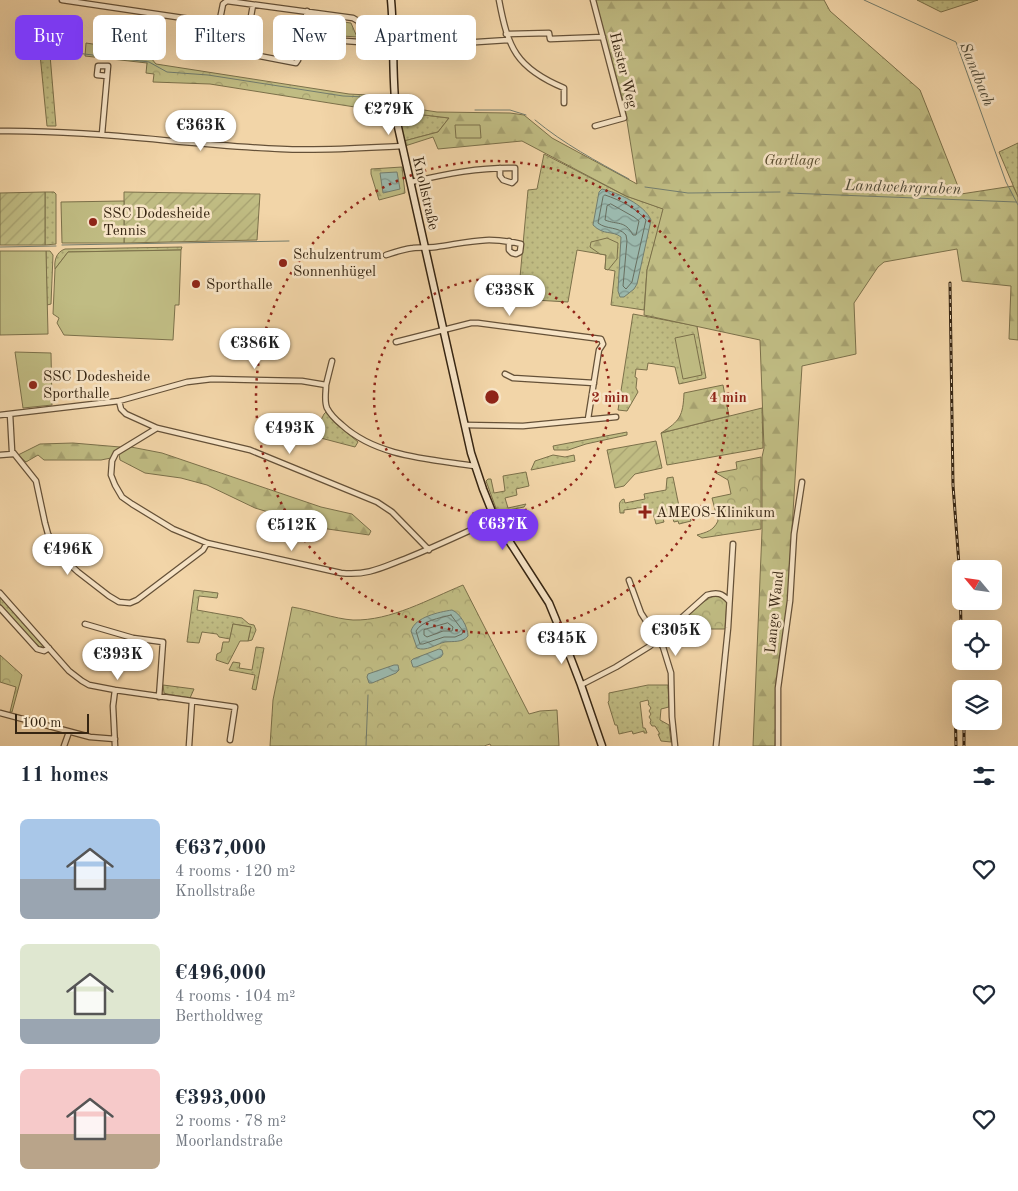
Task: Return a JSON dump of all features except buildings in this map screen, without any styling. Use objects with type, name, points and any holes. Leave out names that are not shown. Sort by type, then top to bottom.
[{"type":"street","points":[[62,0],[217,22],[220,19],[223,4],[227,1],[307,11],[356,20]]},
{"type":"street","name":"Knollstraße","points":[[391,0],[392,15]]},
{"type":"street","points":[[499,0],[508,40],[521,59],[532,70],[548,81],[564,88],[564,103]]},
{"type":"street","name":"Haster Weg","points":[[593,0],[624,118],[595,126]]},
{"type":"street","points":[[252,5],[245,50],[249,54],[296,63],[307,11]]},
{"type":"street","points":[[506,34],[549,33],[550,39],[603,37]]},
{"type":"street","points":[[476,42],[508,40]]},
{"type":"street","name":"Knollstraße","points":[[394,60],[395,104],[402,146],[475,466],[495,519],[549,603],[581,685],[602,746]]},
{"type":"street","points":[[102,134],[107,76]]},
{"type":"street","points":[[0,131],[52,131],[102,134],[280,149],[402,146]]},
{"type":"street","points":[[411,182],[469,170],[500,168]]},
{"type":"street","points":[[386,255],[412,248],[476,240],[510,241]]},
{"type":"street","points":[[396,342],[471,323],[601,339],[602,344],[599,350],[588,419]]},
{"type":"street","points":[[332,360],[326,385],[325,402],[327,409],[360,439],[391,451],[475,466]]},
{"type":"street","points":[[505,374],[513,378],[594,383]]},
{"type":"street","points":[[0,415],[119,401],[187,382],[212,379],[302,381],[326,385]]},
{"type":"street","points":[[119,401],[121,409],[126,414],[157,428],[250,450],[350,489],[385,506],[429,550]]},
{"type":"street","points":[[10,414],[11,448],[13,454],[36,481],[48,534],[65,560],[109,596],[119,602],[130,603],[136,600],[203,550],[207,543]]},
{"type":"street","points":[[465,425],[523,426],[616,417]]},
{"type":"street","points":[[157,428],[116,453],[112,461],[111,475],[114,485],[122,497],[156,520],[207,543],[341,573],[354,574],[379,570],[429,550],[495,519]]},
{"type":"street","points":[[0,455],[13,454]]},
{"type":"street","name":"Lange Wand","points":[[778,746],[778,688],[790,601],[794,534],[802,482]]},
{"type":"street","points":[[716,746],[730,601],[733,544]]},
{"type":"street","points":[[629,580],[642,614],[663,648],[671,673],[675,746]]},
{"type":"street","points":[[581,685],[616,667],[659,640],[707,595],[715,592],[724,595],[730,601]]},
{"type":"street","points":[[0,593],[69,671],[82,682],[115,690],[235,707],[230,740]]},
{"type":"street","points":[[0,608],[37,649],[44,651],[49,648]]},
{"type":"street","points":[[85,624],[125,636],[163,642],[159,697]]},
{"type":"street","points":[[115,690],[113,706],[115,746]]},
{"type":"street","points":[[189,746],[192,701]]},
{"type":"street","points":[[0,713],[90,738],[114,739]]},
{"type":"street","points":[[64,746],[69,732]]},
{"type":"green space","name":"Gartlage","points":[[595,0],[824,0],[830,11],[920,90],[961,194],[1013,186],[1018,197],[1018,340],[1009,339],[1011,286],[962,281],[957,249],[884,262],[878,267],[854,303],[856,354],[802,366],[787,610],[777,694],[775,746],[753,746],[762,531],[762,457],[764,448],[760,340],[644,315],[647,270],[663,209],[626,196],[522,141],[438,149],[433,137],[405,146],[404,141],[438,132],[449,118],[399,112],[398,106],[437,112],[510,113],[524,115],[552,138],[637,184],[625,109]]},
{"type":"green space","points":[[917,0],[978,0],[941,12]]},
{"type":"green space","points":[[346,22],[351,23],[356,37],[346,36]]},
{"type":"green space","points":[[86,43],[93,44],[93,57],[85,56]]},
{"type":"green space","points":[[41,60],[50,60],[56,126],[47,126]]},
{"type":"green space","points":[[120,60],[153,60],[156,64],[349,94],[387,96],[387,105],[361,103],[361,108],[210,84],[153,82],[154,74],[146,73],[147,63]]},
{"type":"green space","points":[[399,112],[449,118],[438,132],[404,141]]},
{"type":"green space","points":[[455,125],[480,125],[481,138],[456,138]]},
{"type":"green space","points":[[1018,143],[1018,197],[999,152]]},
{"type":"green space","points":[[544,154],[626,196],[664,209],[647,270],[644,310],[611,305],[615,271],[605,269],[606,255],[577,250],[568,302],[518,299],[528,190],[537,189]]},
{"type":"green space","points":[[402,167],[405,193],[379,200],[371,169]]},
{"type":"green space","points":[[45,192],[54,192],[56,194],[56,244],[45,245]]},
{"type":"green space","points":[[45,192],[45,245],[0,245],[0,193]]},
{"type":"green space","points":[[124,192],[260,194],[257,240],[124,243]]},
{"type":"green space","name":"SSC Dodesheide Tennis","points":[[124,201],[124,243],[62,243],[61,202]]},
{"type":"green space","points":[[607,238],[618,243],[617,259],[608,270],[605,269],[606,255],[600,254],[590,247],[591,242]]},
{"type":"green space","points":[[182,247],[181,250],[68,252],[55,269],[56,257],[59,252],[65,249]]},
{"type":"green space","points":[[181,250],[179,305],[175,305],[173,340],[64,335],[57,323],[59,318],[53,314],[55,269],[68,252]]},
{"type":"green space","points":[[0,251],[46,251],[48,334],[0,335]]},
{"type":"green space","points":[[46,251],[50,251],[53,255],[51,304],[47,305]]},
{"type":"green space","points":[[633,314],[697,326],[706,378],[679,384],[675,367],[648,363],[647,370],[636,369],[635,377],[637,378],[636,388],[638,392],[627,411],[618,410]]},
{"type":"green space","points":[[694,334],[702,375],[683,379],[675,338]]},
{"type":"green space","points":[[15,352],[51,353],[52,405],[23,408]]},
{"type":"green space","points":[[723,385],[729,416],[661,433],[679,417],[683,407],[684,393]]},
{"type":"green space","points":[[762,408],[763,448],[667,465],[661,433]]},
{"type":"green space","points":[[326,412],[334,422],[358,442],[355,447],[313,436]]},
{"type":"green space","points":[[627,432],[627,435],[568,450],[554,450],[553,446]]},
{"type":"green space","points":[[656,441],[662,468],[635,474],[624,486],[615,488],[607,450]]},
{"type":"green space","points":[[73,443],[120,447],[111,458],[101,460],[44,460],[38,455],[26,462],[18,455],[40,444]]},
{"type":"green space","points":[[131,447],[162,453],[321,507],[352,514],[371,531],[369,535],[321,528],[255,508],[207,485],[181,478],[145,473],[120,460],[119,454]]},
{"type":"green space","points":[[553,455],[565,457],[574,455],[575,461],[531,470],[535,461]]},
{"type":"green space","points":[[761,457],[761,529],[702,538],[697,535],[712,529],[718,521],[712,498],[731,494],[728,480],[716,473],[737,469],[736,462]]},
{"type":"green space","points":[[526,472],[529,486],[516,489],[517,495],[505,498],[508,508],[526,504],[524,507],[497,511],[486,481],[491,479],[494,493],[505,491],[503,476]]},
{"type":"green space","points":[[673,477],[681,516],[690,515],[691,521],[679,524],[678,521],[674,522],[671,513],[662,515],[664,522],[656,524],[652,509],[647,507],[624,510],[624,513],[620,513],[620,501],[624,499],[625,503],[645,499],[644,494],[666,490],[667,478]]},
{"type":"green space","points":[[463,585],[529,714],[557,710],[559,746],[491,746],[490,744],[484,746],[270,746],[273,700],[292,607],[346,619],[367,619],[396,613]]},
{"type":"green space","points":[[194,590],[218,593],[217,598],[199,596],[197,610],[242,618],[249,624],[254,625],[256,630],[252,640],[248,641],[251,627],[233,624],[230,639],[219,637],[217,634],[202,632],[199,643],[187,642]]},
{"type":"green space","points":[[716,595],[723,597],[727,602],[725,629],[702,629],[672,635],[697,607]]},
{"type":"green space","points":[[0,597],[43,646],[40,647],[34,642],[0,604]]},
{"type":"green space","points":[[233,624],[251,627],[248,641],[240,641],[228,664],[216,660],[217,654],[221,652],[223,642],[229,642]]},
{"type":"green space","points":[[256,647],[264,648],[256,690],[252,689],[255,675],[229,670],[233,662],[240,663],[239,668],[252,670]]},
{"type":"green space","points":[[0,655],[22,675],[12,712],[10,712],[16,687],[0,682]]},
{"type":"green space","points":[[163,685],[194,689],[190,698],[164,693]]},
{"type":"green space","points":[[648,685],[668,685],[669,707],[661,709],[660,720],[669,725],[671,742],[661,741],[658,734],[660,734],[655,726],[652,726],[650,723],[649,717],[651,714],[649,711],[651,708],[648,700],[640,702],[643,728],[645,728],[647,733],[644,733],[644,731],[633,734],[632,731],[619,734],[617,725],[615,725],[608,702],[609,693]]},
{"type":"water","points":[[397,172],[400,189],[383,193],[380,173]]},
{"type":"water","points":[[602,189],[623,196],[637,204],[648,214],[651,220],[637,284],[624,297],[620,297],[618,291],[621,237],[601,231],[593,225],[599,192]]},
{"type":"water","points":[[452,610],[463,621],[468,636],[460,641],[445,642],[424,649],[417,648],[411,631],[413,626],[428,616]]},
{"type":"water","points":[[439,649],[442,650],[443,654],[441,657],[413,667],[411,661],[413,659]]},
{"type":"water","points":[[398,665],[399,670],[396,673],[369,683],[368,674]]},
{"type":"waterway","name":"Sandbach","points":[[864,0],[956,42],[1006,182],[1018,205]]},
{"type":"waterway","name":"Landwehrgraben","points":[[83,54],[149,62],[167,72],[208,75],[343,96],[387,98]]},
{"type":"waterway","name":"Landwehrgraben","points":[[475,110],[510,110],[526,115]]},
{"type":"waterway","name":"Landwehrgraben","points":[[535,120],[592,159],[629,179]]},
{"type":"waterway","name":"Landwehrgraben","points":[[645,187],[688,193],[780,192]]},
{"type":"waterway","name":"Landwehrgraben","points":[[788,193],[1016,202]]},
{"type":"waterway","points":[[62,245],[289,241]]},
{"type":"waterway","points":[[0,247],[56,246]]},
{"type":"waterway","points":[[366,746],[368,695]]},
{"type":"railway","points":[[950,283],[953,485],[960,578],[961,620]]},
{"type":"railway","points":[[956,730],[956,746]]},
{"type":"railway","points":[[964,730],[964,746]]},
{"type":"place","name":"SSC Dodesheide Tennis","points":[[93,222]]},
{"type":"place","name":"Schulzentrum Sonnenhügel","points":[[283,263]]},
{"type":"place","name":"Sporthalle","points":[[196,284]]},
{"type":"place","name":"SSC Dodesheide Sporthalle","points":[[33,385]]},
{"type":"place","name":"AMEOS-Klinikum","points":[[645,512]]}]
